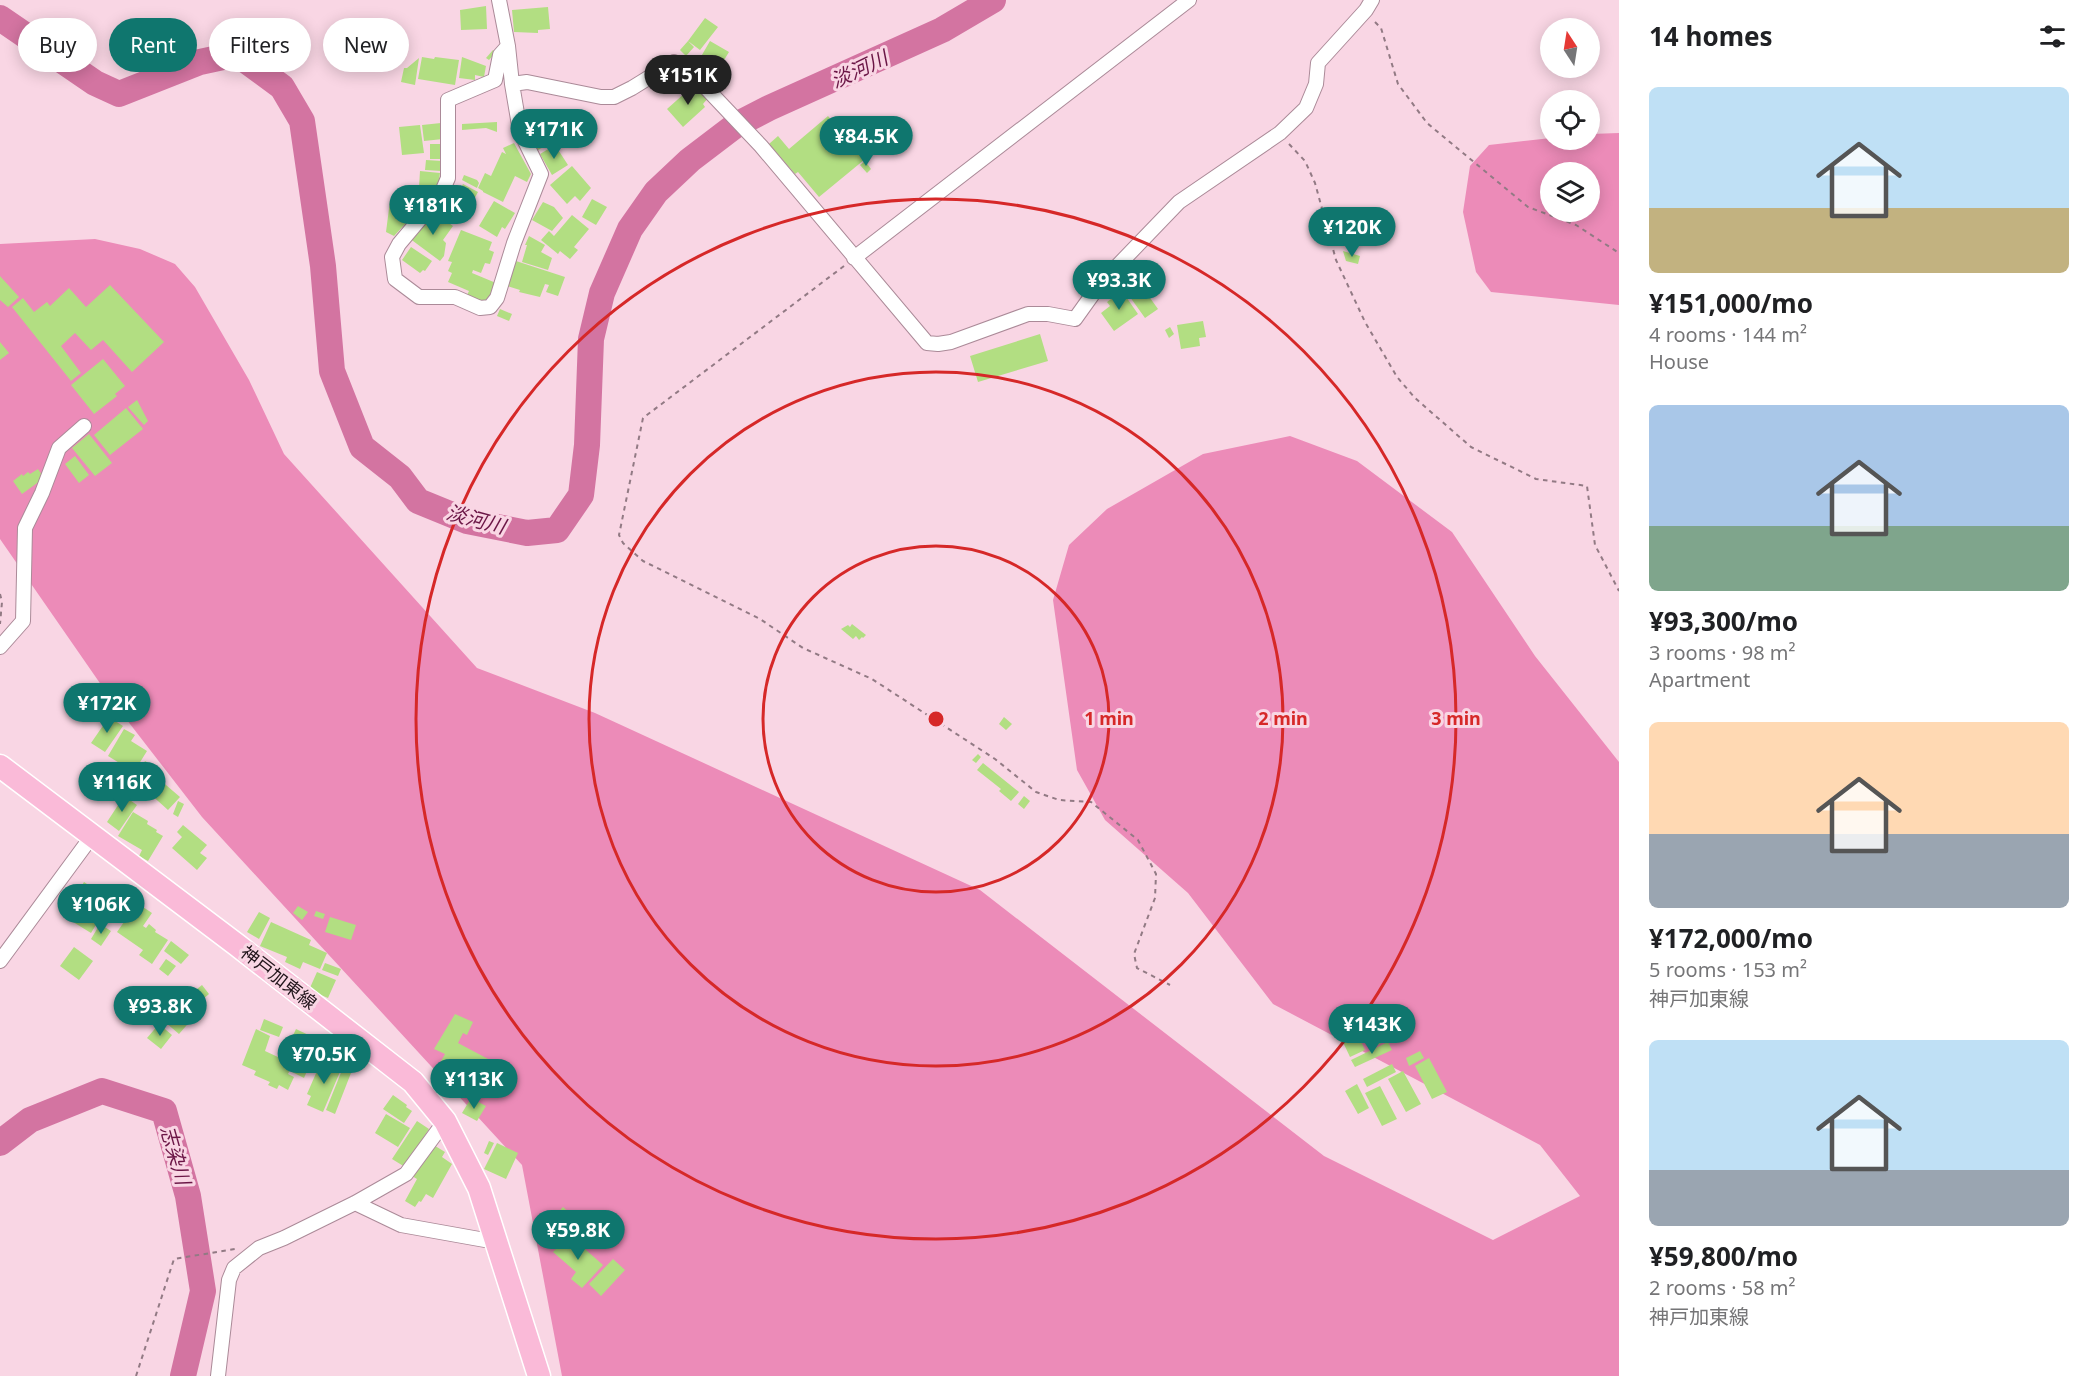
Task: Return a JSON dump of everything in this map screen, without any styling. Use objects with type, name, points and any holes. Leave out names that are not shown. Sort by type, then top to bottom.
[{"type":"main road","name":"神戸加東線","points":[[0,766],[237,945],[412,1082],[445,1121],[479,1188],[539,1376]]},
{"type":"street","points":[[499,0],[508,46],[520,131],[541,174],[514,243],[497,297],[490,307],[480,308],[455,297],[419,297],[394,279],[392,257],[399,244],[441,194],[448,178],[448,100],[495,80],[500,55],[508,46]]},
{"type":"street","points":[[854,258],[1189,0]]},
{"type":"street","points":[[512,84],[527,82],[601,97],[614,97],[674,62],[689,70],[761,146],[927,343],[938,344],[951,342],[1028,314],[1048,314],[1075,319],[1100,284],[1179,202],[1280,133],[1306,108],[1316,84],[1318,63],[1366,3]]},
{"type":"street","points":[[0,647],[23,621],[25,528],[42,493],[59,448],[84,426]]},
{"type":"street","points":[[0,961],[92,836]]},
{"type":"street","points":[[218,1376],[229,1280],[234,1268],[259,1248],[355,1203],[406,1174],[445,1121]]},
{"type":"street","points":[[355,1203],[401,1225],[496,1242]]},
{"type":"path","points":[[1366,3],[1381,28],[1398,84],[1427,123],[1528,207],[1576,225],[1619,253]]},
{"type":"path","points":[[1280,133],[1305,161],[1315,183],[1336,260],[1365,322],[1397,377],[1415,398],[1470,447],[1536,479],[1587,486],[1595,545],[1619,591]]},
{"type":"path","points":[[854,258],[643,418],[619,536],[623,543],[643,561],[760,619],[803,648],[872,679],[995,759],[1036,792],[1059,800],[1091,802],[1138,840],[1156,874],[1155,898],[1134,954],[1137,968],[1170,985]]},
{"type":"path","points":[[0,594],[2,602],[0,624]]},
{"type":"path","points":[[136,1376],[174,1259],[230,1249],[259,1248]]},
{"type":"shaded area","points":[[1619,133],[1619,305],[1491,292],[1476,272],[1463,212],[1470,166],[1489,145],[1540,139],[1540,150],[1600,150],[1600,134]]},
{"type":"shaded area","points":[[95,239],[140,249],[175,264],[195,287],[249,380],[284,454],[477,668],[595,713],[980,890],[1324,1156],[1493,1240],[1580,1196],[1540,1145],[1273,1004],[1188,893],[1105,820],[1077,770],[1053,600],[1069,545],[1107,509],[1203,454],[1290,436],[1357,461],[1452,532],[1535,656],[1619,762],[1619,1376],[562,1376],[522,1165],[202,817],[113,702],[0,539],[0,244]]},
{"type":"building","points":[[486,6],[487,29],[461,30],[460,10]]},
{"type":"building","points":[[548,7],[550,29],[538,30],[538,33],[514,32],[512,10]]},
{"type":"building","points":[[705,18],[718,27],[700,50],[688,41]]},
{"type":"building","points":[[688,41],[694,47],[686,56],[680,50]]},
{"type":"building","points":[[710,41],[729,52],[713,78],[695,67]]},
{"type":"building","points":[[493,50],[496,52],[489,60],[486,58]]},
{"type":"building","points":[[422,57],[459,60],[455,85],[418,79]]},
{"type":"building","points":[[462,57],[486,66],[484,77],[475,75],[475,80],[459,78]]},
{"type":"building","points":[[419,58],[415,85],[401,82],[403,72],[409,72],[409,66]]},
{"type":"building","points":[[695,84],[708,98],[703,104],[705,107],[683,127],[667,109]]},
{"type":"building","points":[[828,116],[851,144],[849,146],[852,145],[864,160],[819,197],[798,172],[795,174],[769,144],[778,136],[789,149]]},
{"type":"building","points":[[497,122],[497,132],[486,128],[462,130],[462,124]]},
{"type":"building","points":[[562,122],[552,127],[538,129],[537,125]]},
{"type":"building","points":[[441,123],[443,139],[424,141],[422,125]]},
{"type":"building","points":[[420,125],[424,153],[402,155],[399,127]]},
{"type":"building","points":[[559,125],[567,139],[560,143],[552,129]]},
{"type":"building","points":[[549,128],[556,140],[538,150],[531,138]]},
{"type":"building","points":[[514,143],[531,174],[527,182],[515,176],[503,202],[478,188],[485,173],[491,176],[502,152],[506,154],[503,148]]},
{"type":"building","points":[[430,144],[443,144],[442,159],[430,159]]},
{"type":"building","points":[[555,145],[568,165],[552,175],[540,154]]},
{"type":"building","points":[[426,160],[442,161],[441,171],[425,170]]},
{"type":"building","points":[[865,161],[871,169],[867,173],[860,165]]},
{"type":"building","points":[[572,166],[591,188],[580,201],[575,196],[567,204],[550,185]]},
{"type":"building","points":[[420,171],[440,173],[438,189],[419,188]]},
{"type":"building","points":[[464,175],[477,180],[479,183],[477,188],[462,180]]},
{"type":"building","points":[[463,184],[478,192],[464,218],[449,209]]},
{"type":"building","points":[[592,199],[607,207],[596,225],[582,217]]},
{"type":"building","points":[[400,200],[422,203],[422,206],[394,236],[386,232],[390,201],[400,202]]},
{"type":"building","points":[[494,201],[515,213],[505,229],[502,227],[497,237],[479,226]]},
{"type":"building","points":[[543,202],[554,207],[563,218],[552,231],[532,220]]},
{"type":"building","points":[[433,212],[453,226],[443,240],[446,243],[444,256],[440,261],[409,238]]},
{"type":"building","points":[[572,215],[589,229],[574,247],[578,250],[570,259],[560,251],[558,254],[541,240],[549,231],[554,236]]},
{"type":"building","points":[[461,230],[492,242],[489,250],[494,252],[490,264],[485,263],[481,273],[473,270],[472,273],[496,283],[489,300],[483,302],[467,295],[469,291],[448,282],[452,273],[448,271],[452,262],[448,261]]},
{"type":"building","points":[[529,236],[545,245],[541,252],[552,258],[548,270],[522,262]]},
{"type":"building","points":[[411,247],[432,261],[425,271],[420,273],[402,260]]},
{"type":"building","points":[[1343,251],[1360,256],[1358,264],[1346,261]]},
{"type":"building","points":[[516,261],[565,277],[558,296],[546,292],[549,285],[545,284],[540,297],[519,292],[520,290],[507,286]]},
{"type":"building","points":[[1128,267],[1158,309],[1145,318],[1115,276]]},
{"type":"building","points":[[0,276],[19,297],[8,307],[0,300]]},
{"type":"building","points":[[110,285],[164,342],[132,372],[103,340],[91,350],[75,333],[61,346],[81,373],[71,381],[12,307],[23,298],[34,312],[47,302],[50,306],[69,288],[86,307]]},
{"type":"building","points":[[1122,291],[1138,314],[1114,331],[1101,313],[1110,306],[1107,302]]},
{"type":"building","points":[[500,309],[512,314],[509,321],[497,316]]},
{"type":"building","points":[[1203,321],[1206,337],[1199,338],[1200,346],[1181,349],[1177,325]]},
{"type":"building","points":[[1170,327],[1174,334],[1169,338],[1165,330]]},
{"type":"building","points":[[1040,334],[1048,361],[978,382],[970,356]]},
{"type":"building","points":[[0,342],[9,353],[0,360]]},
{"type":"building","points":[[103,359],[125,386],[115,394],[117,396],[94,414],[71,385]]},
{"type":"building","points":[[137,400],[148,421],[144,425],[128,407]]},
{"type":"building","points":[[126,408],[143,429],[110,455],[94,435]]},
{"type":"building","points":[[89,434],[112,463],[95,476],[72,448]]},
{"type":"building","points":[[75,456],[89,475],[79,483],[65,464]]},
{"type":"building","points":[[38,469],[44,478],[22,494],[13,481],[22,474],[23,476],[28,472],[30,474]]},
{"type":"building","points":[[852,624],[866,635],[863,638],[859,640],[856,636],[853,639],[841,629],[848,625],[850,627]]},
{"type":"building","points":[[109,717],[123,726],[105,752],[91,743]]},
{"type":"building","points":[[1004,717],[1012,724],[1006,730],[999,724]]},
{"type":"building","points":[[124,729],[135,735],[131,741],[147,751],[134,772],[108,756]]},
{"type":"building","points":[[978,754],[981,757],[976,763],[972,760]]},
{"type":"building","points":[[145,761],[157,768],[145,789],[133,781]]},
{"type":"building","points":[[983,763],[1019,792],[1011,801],[999,791],[1001,789],[977,770]]},
{"type":"building","points":[[159,779],[180,797],[168,810],[148,792]]},
{"type":"building","points":[[124,796],[137,805],[119,831],[107,822]]},
{"type":"building","points":[[1024,796],[1030,801],[1024,809],[1018,804]]},
{"type":"building","points":[[178,801],[184,804],[178,817],[173,814]]},
{"type":"building","points":[[133,812],[148,821],[147,824],[163,836],[148,861],[139,856],[142,850],[118,836]]},
{"type":"building","points":[[183,825],[207,845],[200,853],[207,858],[197,870],[172,848],[182,837],[177,832]]},
{"type":"building","points":[[84,882],[96,890],[90,899],[78,892]]},
{"type":"building","points":[[79,894],[105,910],[91,933],[65,917]]},
{"type":"building","points":[[137,903],[152,913],[143,926],[146,928],[149,924],[156,930],[155,932],[168,940],[152,964],[139,955],[143,950],[117,932]]},
{"type":"building","points":[[298,906],[308,912],[302,920],[293,913]]},
{"type":"building","points":[[316,911],[325,914],[323,919],[314,916]]},
{"type":"building","points":[[259,912],[270,918],[259,939],[247,932]]},
{"type":"building","points":[[330,917],[356,925],[351,940],[325,932]]},
{"type":"building","points":[[271,922],[311,940],[309,945],[327,953],[320,969],[303,962],[300,969],[285,962],[287,957],[260,946]]},
{"type":"building","points":[[100,924],[111,931],[101,946],[91,939]]},
{"type":"building","points":[[171,941],[189,955],[181,964],[164,951]]},
{"type":"building","points":[[74,947],[93,961],[79,980],[60,966]]},
{"type":"building","points":[[166,959],[176,966],[168,976],[159,969]]},
{"type":"building","points":[[325,963],[341,969],[338,976],[322,970]]},
{"type":"building","points":[[317,972],[336,980],[328,998],[309,990]]},
{"type":"building","points":[[202,985],[209,994],[189,1011],[182,1001]]},
{"type":"building","points":[[1372,1005],[1389,1039],[1374,1047],[1357,1012]]},
{"type":"building","points":[[181,1008],[193,1018],[179,1034],[165,1022]]},
{"type":"building","points":[[455,1014],[473,1022],[467,1035],[463,1033],[458,1043],[490,1060],[477,1081],[441,1061],[445,1054],[434,1049]]},
{"type":"building","points":[[1349,1016],[1365,1050],[1350,1057],[1334,1023]]},
{"type":"building","points":[[264,1019],[283,1027],[279,1037],[260,1030]]},
{"type":"building","points":[[159,1024],[172,1035],[161,1049],[147,1038]]},
{"type":"building","points":[[256,1029],[270,1036],[265,1051],[293,1064],[288,1074],[294,1077],[288,1090],[279,1085],[277,1089],[268,1085],[270,1082],[254,1075],[256,1071],[242,1065]]},
{"type":"building","points":[[296,1029],[319,1040],[313,1054],[289,1044]]},
{"type":"building","points":[[1388,1042],[1392,1050],[1355,1067],[1351,1060]]},
{"type":"building","points":[[298,1050],[313,1057],[304,1078],[292,1072],[296,1062],[293,1061]]},
{"type":"building","points":[[1420,1051],[1424,1058],[1409,1066],[1406,1058]]},
{"type":"building","points":[[327,1058],[342,1067],[323,1112],[307,1105],[311,1096],[307,1094],[317,1071],[321,1072]]},
{"type":"building","points":[[1429,1058],[1447,1092],[1432,1099],[1415,1066]]},
{"type":"building","points":[[1392,1064],[1396,1072],[1367,1087],[1363,1079]]},
{"type":"building","points":[[342,1070],[351,1073],[335,1114],[326,1110]]},
{"type":"building","points":[[1403,1071],[1421,1104],[1406,1112],[1388,1079]]},
{"type":"building","points":[[1357,1084],[1369,1108],[1358,1114],[1345,1091]]},
{"type":"building","points":[[1380,1086],[1397,1119],[1382,1126],[1365,1093]]},
{"type":"building","points":[[393,1095],[412,1111],[404,1123],[383,1109]]},
{"type":"building","points":[[471,1098],[486,1106],[477,1121],[462,1113]]},
{"type":"building","points":[[386,1114],[410,1128],[398,1147],[375,1133]]},
{"type":"building","points":[[417,1121],[429,1129],[405,1167],[392,1159]]},
{"type":"building","points":[[489,1141],[494,1143],[488,1155],[484,1153]]},
{"type":"building","points":[[497,1143],[518,1153],[506,1179],[484,1169]]},
{"type":"building","points":[[432,1144],[445,1152],[442,1157],[452,1164],[433,1198],[426,1194],[415,1207],[405,1201],[417,1179],[412,1176]]},
{"type":"building","points":[[563,1207],[572,1215],[548,1242],[538,1234]]},
{"type":"building","points":[[569,1235],[603,1265],[582,1288],[571,1279],[576,1272],[553,1252]]},
{"type":"building","points":[[613,1259],[625,1270],[601,1296],[589,1284]]},
{"type":"waterway","name":"淡河川","points":[[0,18],[95,83],[119,94],[200,62],[237,54],[282,87],[302,121],[323,266],[332,371],[362,447],[400,477],[418,501],[467,521],[527,533],[557,530],[581,495],[587,445],[591,339],[602,293],[630,229],[656,192],[690,160],[736,125],[942,30],[993,0]]},
{"type":"waterway","name":"志染川","points":[[0,1143],[30,1120],[102,1091],[164,1111],[188,1196],[203,1291],[183,1376]]}]
